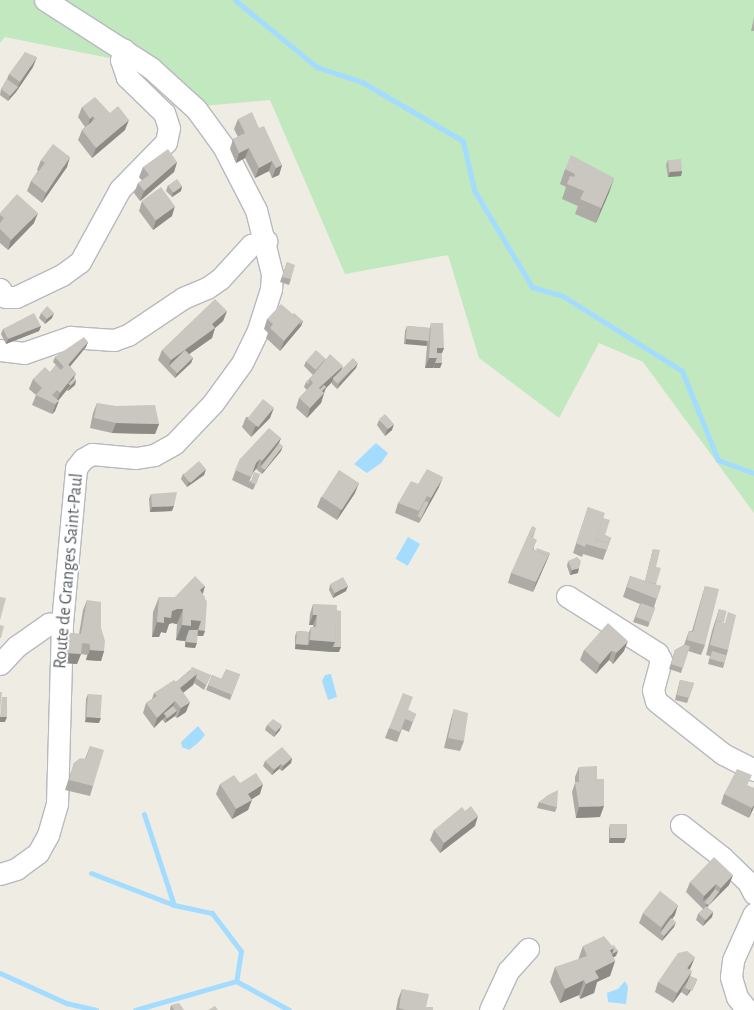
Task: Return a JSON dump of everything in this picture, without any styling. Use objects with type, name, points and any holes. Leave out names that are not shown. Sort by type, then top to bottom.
[{"type":"street","name":"Route de Granges Saint-Paul","points":[[0,874],[16,869],[38,853],[48,835],[57,804],[62,623],[76,468],[92,454],[136,458],[154,455],[174,444],[214,402],[242,363],[258,330],[271,289],[272,274],[266,241],[256,210],[223,146],[196,109],[151,68],[122,55],[45,0]]},
{"type":"street","points":[[0,289],[5,297],[16,297],[62,275],[80,262],[120,189],[166,142],[169,128],[164,113],[127,77],[122,55]]},
{"type":"street","points":[[0,350],[24,353],[70,337],[114,340],[128,335],[183,298],[208,288],[220,279],[251,245],[266,241]]},
{"type":"street","points":[[566,596],[657,653],[661,660],[653,681],[656,701],[723,754],[754,770]]},
{"type":"street","points":[[0,664],[17,646],[49,624],[62,623]]},
{"type":"street","points":[[681,825],[722,857],[748,882],[754,894]]},
{"type":"street","points":[[747,1010],[732,987],[732,969],[754,913]]},
{"type":"street","points":[[490,1010],[508,971],[528,948]]},
{"type":"green space","points":[[0,0],[754,0],[754,513],[643,362],[599,343],[559,418],[479,358],[448,255],[345,274],[270,100],[202,106],[124,61],[5,37],[0,43]]},
{"type":"water","points":[[376,443],[388,453],[381,463],[367,473],[354,464]]},
{"type":"water","points":[[408,537],[420,544],[408,566],[396,559]]},
{"type":"water","points":[[331,674],[337,697],[328,700],[322,681],[325,675]]},
{"type":"water","points":[[198,726],[205,735],[189,750],[182,747],[181,742]]},
{"type":"water","points":[[625,981],[628,987],[626,1004],[608,1002],[607,993],[618,989]]},
{"type":"building","points":[[25,52],[37,57],[20,82],[9,74]]},
{"type":"building","points":[[7,79],[18,87],[10,96],[1,89]]},
{"type":"building","points":[[95,97],[110,113],[118,106],[129,120],[96,148],[82,130],[95,119],[93,116],[90,119],[82,107]]},
{"type":"building","points":[[252,112],[259,128],[264,126],[282,165],[276,168],[272,161],[259,168],[249,148],[239,153],[233,139],[245,133],[238,119]]},
{"type":"building","points":[[53,144],[70,157],[46,193],[31,181],[45,163],[41,160]]},
{"type":"building","points":[[168,149],[177,162],[144,191],[138,183],[149,175],[143,167]]},
{"type":"building","points":[[571,155],[614,178],[601,208],[580,199],[584,191],[567,184],[570,176],[574,177],[575,174],[565,169]]},
{"type":"building","points":[[681,159],[682,171],[669,172],[668,160]]},
{"type":"building","points":[[177,179],[182,186],[173,193],[168,185]]},
{"type":"building","points":[[161,187],[175,206],[156,221],[142,201]]},
{"type":"building","points":[[17,194],[38,213],[11,240],[0,229],[0,223],[4,218],[0,213]]},
{"type":"building","points":[[287,262],[295,265],[291,279],[282,277]]},
{"type":"building","points":[[215,299],[227,311],[212,324],[215,328],[171,360],[162,350]]},
{"type":"building","points":[[281,304],[301,321],[284,341],[270,328],[273,324],[267,319]]},
{"type":"building","points":[[47,306],[54,313],[47,319],[41,313]]},
{"type":"building","points":[[34,313],[41,326],[8,339],[3,329]]},
{"type":"building","points":[[294,313],[303,321],[299,326],[301,321]]},
{"type":"building","points":[[431,323],[443,323],[444,348],[437,348],[437,358],[429,358]]},
{"type":"building","points":[[407,326],[430,328],[429,341],[406,339]]},
{"type":"building","points":[[84,337],[88,342],[68,365],[67,363],[64,367],[55,357]]},
{"type":"building","points":[[185,350],[193,358],[177,373],[169,366]]},
{"type":"building","points":[[316,350],[326,359],[316,370],[306,361]]},
{"type":"building","points":[[437,353],[442,353],[442,363],[435,363]]},
{"type":"building","points":[[330,354],[343,366],[319,388],[324,393],[310,408],[299,398],[313,383],[310,379]]},
{"type":"building","points":[[353,358],[358,363],[337,383],[332,379]]},
{"type":"building","points":[[67,363],[76,373],[60,393],[57,390],[52,395],[59,401],[55,404],[36,395],[42,388],[33,379],[45,367],[50,372],[56,365],[61,370]]},
{"type":"building","points":[[74,378],[76,380],[70,386],[68,384]]},
{"type":"building","points":[[324,385],[326,387],[322,391],[320,389]]},
{"type":"building","points":[[263,399],[274,408],[258,427],[247,418]]},
{"type":"building","points":[[97,403],[116,406],[155,405],[159,424],[116,423],[94,418]]},
{"type":"building","points":[[385,414],[394,424],[388,429],[379,419]]},
{"type":"building","points":[[269,428],[281,438],[262,461],[260,459],[256,463],[251,477],[235,470],[240,459]]},
{"type":"building","points":[[279,443],[283,446],[265,470],[261,467]]},
{"type":"building","points":[[199,461],[206,469],[190,483],[183,475]]},
{"type":"building","points":[[427,469],[443,477],[431,498],[427,496],[419,511],[398,503],[411,481],[418,484]]},
{"type":"building","points":[[339,470],[359,483],[342,510],[322,497]]},
{"type":"building","points":[[254,472],[260,474],[256,484],[251,482]]},
{"type":"building","points":[[177,492],[174,506],[152,507],[151,494]]},
{"type":"building","points":[[425,501],[429,503],[421,518],[417,516]]},
{"type":"building","points":[[588,507],[605,513],[596,540],[609,543],[607,550],[586,544],[585,547],[576,543]]},
{"type":"building","points":[[603,518],[610,520],[605,535],[611,538],[609,543],[596,540]]},
{"type":"building","points":[[532,526],[536,528],[532,537],[537,540],[533,549],[548,556],[536,582],[511,573]]},
{"type":"building","points":[[537,548],[550,553],[546,561],[548,556],[536,550]]},
{"type":"building","points":[[653,549],[660,550],[656,567],[661,568],[656,584],[645,581]]},
{"type":"building","points":[[577,557],[581,561],[579,568],[572,570],[568,561]]},
{"type":"building","points":[[195,576],[205,586],[200,590],[205,597],[201,621],[191,620],[191,626],[182,625],[183,609],[177,609],[172,611],[171,618],[164,617],[164,623],[157,622],[159,597],[175,597]]},
{"type":"building","points":[[630,576],[661,586],[657,599],[627,587]]},
{"type":"building","points":[[343,577],[348,586],[335,593],[330,584]]},
{"type":"building","points":[[705,586],[719,589],[705,645],[687,640],[689,631],[693,632]]},
{"type":"building","points":[[0,597],[6,598],[0,620]]},
{"type":"building","points":[[204,598],[207,601],[205,631],[198,630]]},
{"type":"building","points":[[87,600],[101,602],[101,628],[105,641],[104,651],[90,650],[90,644],[82,643],[81,654],[67,653],[70,633],[81,634]]},
{"type":"building","points":[[641,603],[655,608],[650,622],[636,617]]},
{"type":"building","points":[[313,604],[337,605],[335,642],[310,640],[311,627],[316,627],[317,615],[313,615]]},
{"type":"building","points":[[719,609],[727,611],[724,623],[716,621]]},
{"type":"building","points":[[336,610],[341,611],[341,647],[333,647],[335,642]]},
{"type":"building","points":[[728,612],[736,615],[728,650],[710,645],[716,621],[725,623]]},
{"type":"building","points":[[608,623],[628,641],[616,653],[612,650],[600,664],[584,650]]},
{"type":"building","points":[[0,625],[4,626],[1,638],[0,638]]},
{"type":"building","points":[[189,630],[198,630],[197,643],[186,642]]},
{"type":"building","points":[[297,631],[309,632],[308,645],[296,644]]},
{"type":"building","points":[[685,645],[690,646],[683,668],[671,664],[675,650]]},
{"type":"building","points":[[712,651],[726,655],[724,663],[710,659]]},
{"type":"building","points":[[192,667],[211,675],[206,685],[196,678],[197,674],[192,669],[190,670]]},
{"type":"building","points":[[192,669],[197,674],[180,688],[190,702],[181,708],[175,701],[157,718],[146,703],[157,696],[154,693],[174,680],[176,682]]},
{"type":"building","points":[[226,669],[240,674],[232,695],[208,685],[212,675],[221,679]]},
{"type":"building","points":[[680,680],[694,683],[689,698],[677,695]]},
{"type":"building","points":[[0,692],[2,692],[0,712]]},
{"type":"building","points":[[403,693],[413,697],[408,710],[416,714],[413,722],[405,719],[400,732],[389,728]]},
{"type":"building","points":[[88,694],[102,695],[100,718],[86,717]]},
{"type":"building","points":[[2,697],[7,697],[7,717],[0,717]]},
{"type":"building","points":[[173,706],[177,711],[167,718],[164,714]]},
{"type":"building","points":[[454,709],[468,713],[464,741],[448,738]]},
{"type":"building","points":[[273,719],[282,725],[276,732],[267,725]]},
{"type":"building","points":[[90,746],[104,750],[93,786],[69,780],[74,763],[80,758],[86,759]]},
{"type":"building","points":[[282,747],[292,758],[283,766],[281,764],[274,770],[265,761]]},
{"type":"building","points":[[597,766],[597,779],[604,779],[604,806],[579,807],[575,782],[579,782],[579,767]]},
{"type":"building","points":[[737,769],[752,775],[747,785],[754,788],[754,805],[752,808],[724,794]]},
{"type":"building","points":[[256,773],[263,784],[248,794],[252,800],[236,809],[220,784],[234,775],[240,783]]},
{"type":"building","points":[[558,790],[557,807],[539,802],[548,795]]},
{"type":"building","points":[[471,806],[478,816],[444,843],[434,830],[462,807],[465,811]]},
{"type":"building","points":[[610,824],[627,824],[627,838],[610,838]]},
{"type":"building","points":[[714,857],[733,875],[721,888],[716,884],[704,896],[690,882]]},
{"type":"building","points":[[715,889],[719,892],[709,906],[705,903]]},
{"type":"building","points":[[660,891],[678,905],[661,927],[643,913]]},
{"type":"building","points":[[706,906],[713,912],[706,920],[699,914]]},
{"type":"building","points":[[671,918],[676,922],[664,936],[660,933]]},
{"type":"building","points":[[604,936],[614,948],[610,950],[615,961],[595,971],[599,978],[586,984],[584,980],[565,989],[555,967],[587,956],[583,946]]},
{"type":"building","points":[[614,945],[618,951],[612,954],[614,948],[612,946]]},
{"type":"building","points":[[687,951],[695,957],[687,968],[692,971],[677,993],[658,982],[678,953]]},
{"type":"building","points":[[690,976],[697,979],[692,991],[685,988]]},
{"type":"building","points":[[402,989],[429,994],[426,1007],[433,1007],[433,1010],[405,1010],[399,1008]]},
{"type":"building","points":[[179,1003],[184,1010],[174,1010],[171,1005]]},
{"type":"building","points":[[215,1006],[218,1010],[208,1010]]},
{"type":"waterway","points":[[235,0],[317,67],[362,82],[463,141],[474,190],[532,287],[563,296],[682,371],[718,460],[754,473]]},
{"type":"waterway","points":[[144,814],[174,905]]},
{"type":"waterway","points":[[91,873],[174,905],[212,913],[241,951],[236,981]]},
{"type":"waterway","points":[[0,973],[66,1003],[96,1010]]},
{"type":"waterway","points":[[135,1010],[236,981],[289,1010]]}]
